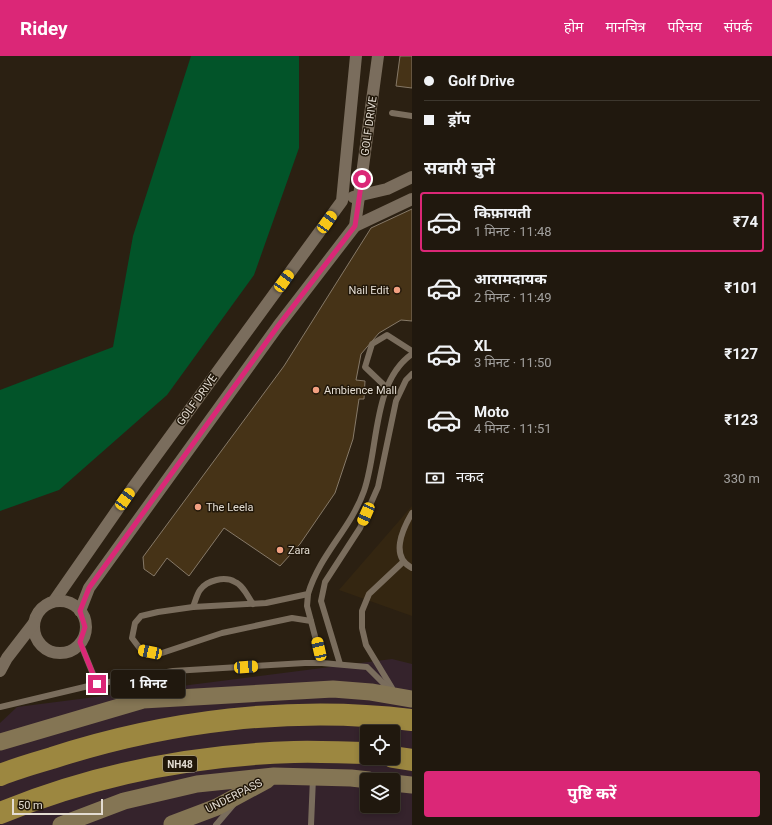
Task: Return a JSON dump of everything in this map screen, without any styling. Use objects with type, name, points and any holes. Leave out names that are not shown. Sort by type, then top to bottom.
[{"type":"highway","points":[[0,775],[84,748],[160,730],[246,718],[374,715],[412,720]]},
{"type":"highway","name":"NH48","points":[[0,813],[42,796],[124,773],[220,757],[295,751],[360,753]]},
{"type":"highway","points":[[400,758],[412,760]]},
{"type":"main road","points":[[0,742],[143,700],[333,689],[404,697]]},
{"type":"main road","points":[[61,825],[124,801],[197,784],[274,776],[360,780]]},
{"type":"main road","name":"UNDERPASS","points":[[172,824],[217,807],[274,776]]},
{"type":"main road","points":[[400,784],[412,786]]},
{"type":"street","name":"GOLF DRIVE","points":[[54,601],[134,486],[342,201],[356,56]]},
{"type":"street","name":"GOLF DRIVE","points":[[80,611],[89,588],[278,326],[355,226],[378,56]]},
{"type":"street","points":[[342,201],[360,194],[387,189],[412,177]]},
{"type":"street","points":[[355,226],[412,199]]},
{"type":"street","points":[[0,671],[7,658],[34,623],[40,609],[54,601],[64,601],[73,604],[80,611],[85,627],[80,642],[68,651],[61,653],[46,649],[36,638],[34,623]]},
{"type":"lane","points":[[392,113],[412,116]]},
{"type":"lane","points":[[387,388],[365,367],[372,344],[388,335],[412,351]]},
{"type":"lane","points":[[322,663],[307,606],[308,594],[313,575],[351,519],[364,490],[371,463],[383,399],[387,388],[400,364],[412,354]]},
{"type":"lane","points":[[340,664],[321,601],[325,582],[360,528],[378,487],[396,400],[406,380],[412,374]]},
{"type":"lane","points":[[412,514],[398,547],[403,562],[412,568]]},
{"type":"lane","points":[[403,562],[369,594],[362,611],[362,628],[366,645],[404,697]]},
{"type":"lane","points":[[193,607],[200,589],[210,582],[225,579],[235,582],[240,586],[253,604]]},
{"type":"lane","points":[[308,594],[266,603],[193,607],[141,616],[135,623],[132,638],[141,650],[159,654],[222,633],[292,618],[312,621]]},
{"type":"lane","points":[[80,642],[97,684]]},
{"type":"lane","points":[[0,707],[97,684],[173,671],[322,663],[367,667],[404,697]]},
{"type":"lane","points":[[311,825],[313,777]]},
{"type":"lane","points":[[216,825],[243,793]]},
{"type":"shaded area","points":[[412,506],[412,616],[339,590]]},
{"type":"shaded area","points":[[392,659],[412,664],[412,825],[0,825],[0,723],[17,707]]},
{"type":"green space","points":[[191,56],[299,56],[299,148],[254,275],[167,395],[59,490],[0,511],[0,390],[113,347],[133,236]]},
{"type":"building","points":[[400,56],[412,56],[412,88],[396,86]]},
{"type":"building","name":"Ambience Mall","points":[[412,209],[412,321],[401,320],[379,333],[361,354],[356,380],[365,381],[364,399],[359,399],[353,439],[335,493],[300,544],[280,566],[224,528],[189,576],[167,558],[154,576],[144,569],[143,557],[284,366],[371,228]]},
{"type":"place","name":"Nail Edit","points":[[397,290]]},
{"type":"place","name":"Ambience Mall","points":[[316,390]]},
{"type":"place","name":"The Leela","points":[[198,507]]},
{"type":"place","name":"Zara","points":[[280,550]]},
{"type":"route","points":[[97,684],[80,642],[84,635],[85,627],[84,619],[80,611],[89,588],[278,326],[355,226],[362,179]]}]
